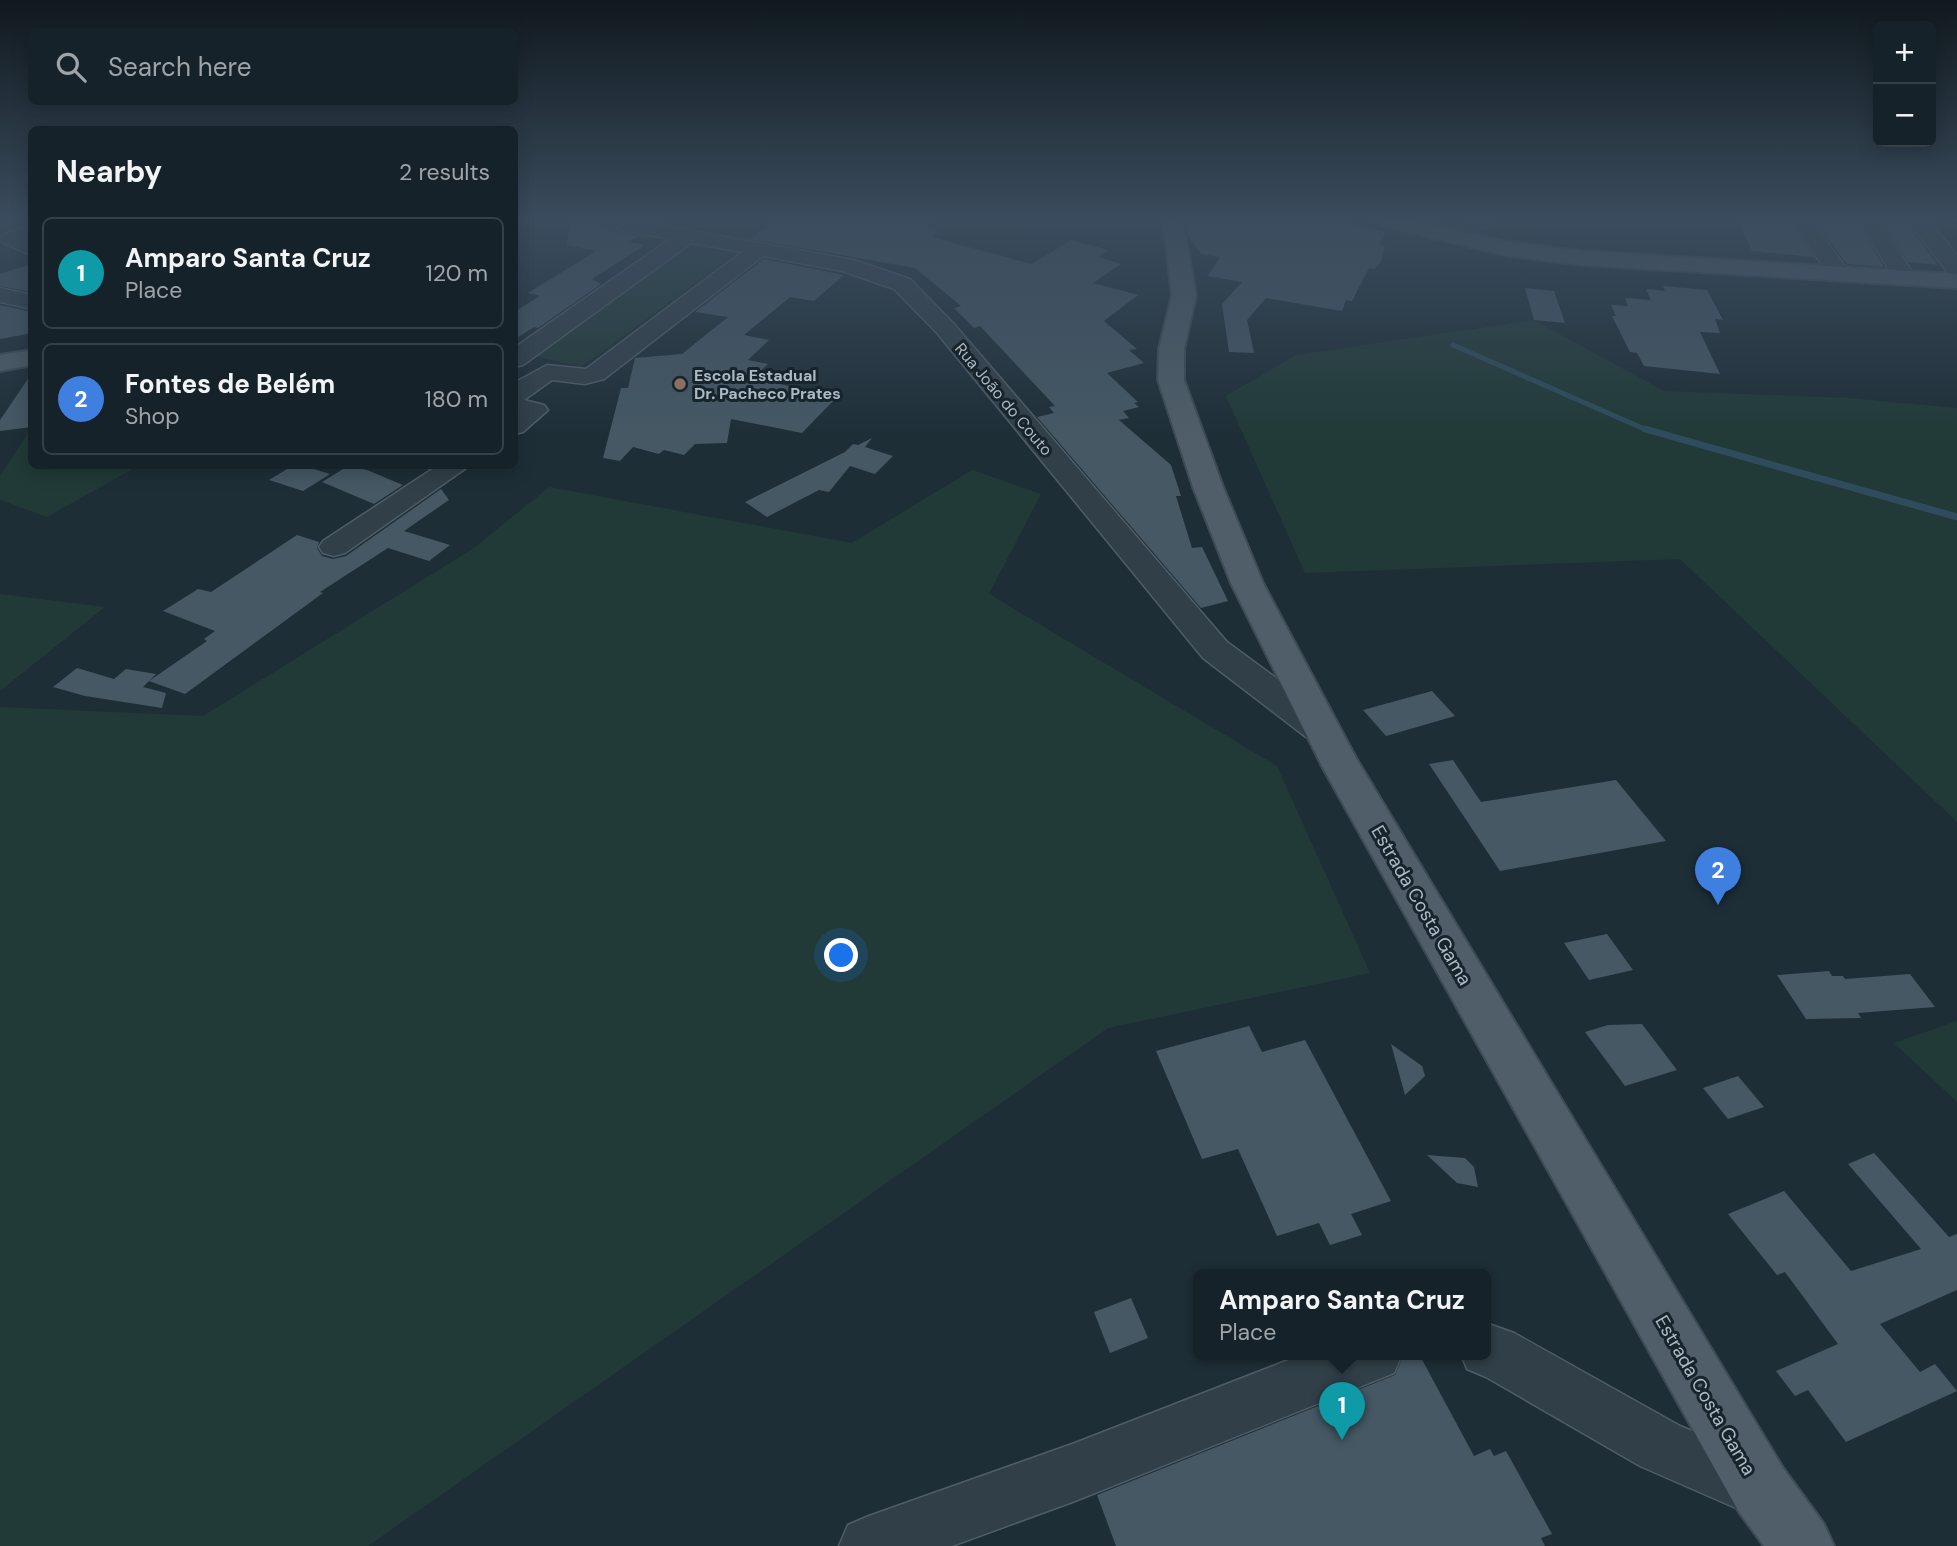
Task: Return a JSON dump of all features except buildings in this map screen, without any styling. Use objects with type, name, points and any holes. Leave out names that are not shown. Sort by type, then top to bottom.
[{"type":"main road","name":"Estrada Costa Gama","points":[[1183,293],[1182,310],[1172,338],[1170,374],[1204,479],[1269,627],[1319,728],[1762,1490],[1802,1546]]},
{"type":"main road","points":[[0,363],[28,358]]},
{"type":"street","points":[[518,358],[608,293]]},
{"type":"street","points":[[518,362],[547,372],[584,377],[595,374],[690,293]]},
{"type":"street","name":"Rua João do Couto","points":[[911,293],[945,328],[1215,650],[1319,728]]},
{"type":"street","points":[[0,295],[28,300]]},
{"type":"street","points":[[518,392],[547,372]]},
{"type":"street","points":[[518,406],[535,410],[518,423]]},
{"type":"street","points":[[334,547],[451,469]]},
{"type":"street","points":[[1491,1351],[1660,1446],[1762,1490]]},
{"type":"street","points":[[869,1546],[1050,1481],[1360,1360]]},
{"type":"green space","points":[[620,293],[682,293],[581,367],[530,355]]},
{"type":"green space","points":[[1534,320],[1664,391],[1849,398],[1957,408],[1957,822],[1680,559],[1305,573],[1226,396],[1296,355]]},
{"type":"green space","points":[[28,433],[28,469],[133,469],[47,517],[0,500],[0,476]]},
{"type":"green space","points":[[972,470],[1041,494],[989,594],[1277,766],[1370,973],[1108,1028],[368,1546],[0,1546],[0,707],[203,716],[474,548],[549,487],[852,543]]},
{"type":"green space","points":[[0,594],[105,607],[0,691]]},
{"type":"green space","points":[[1957,1021],[1957,1102],[1894,1043]]},
{"type":"waterway","points":[[1453,345],[1649,431]]},
{"type":"waterway","points":[[1645,429],[1957,517]]},
{"type":"place","name":"Escola Estadual Dr. Pacheco Prates","points":[[680,384]]},
{"type":"place","name":"Fontes de Belém","points":[[1718,905]]},
{"type":"place","name":"Amparo Santa Cruz","points":[[1342,1440]]}]
